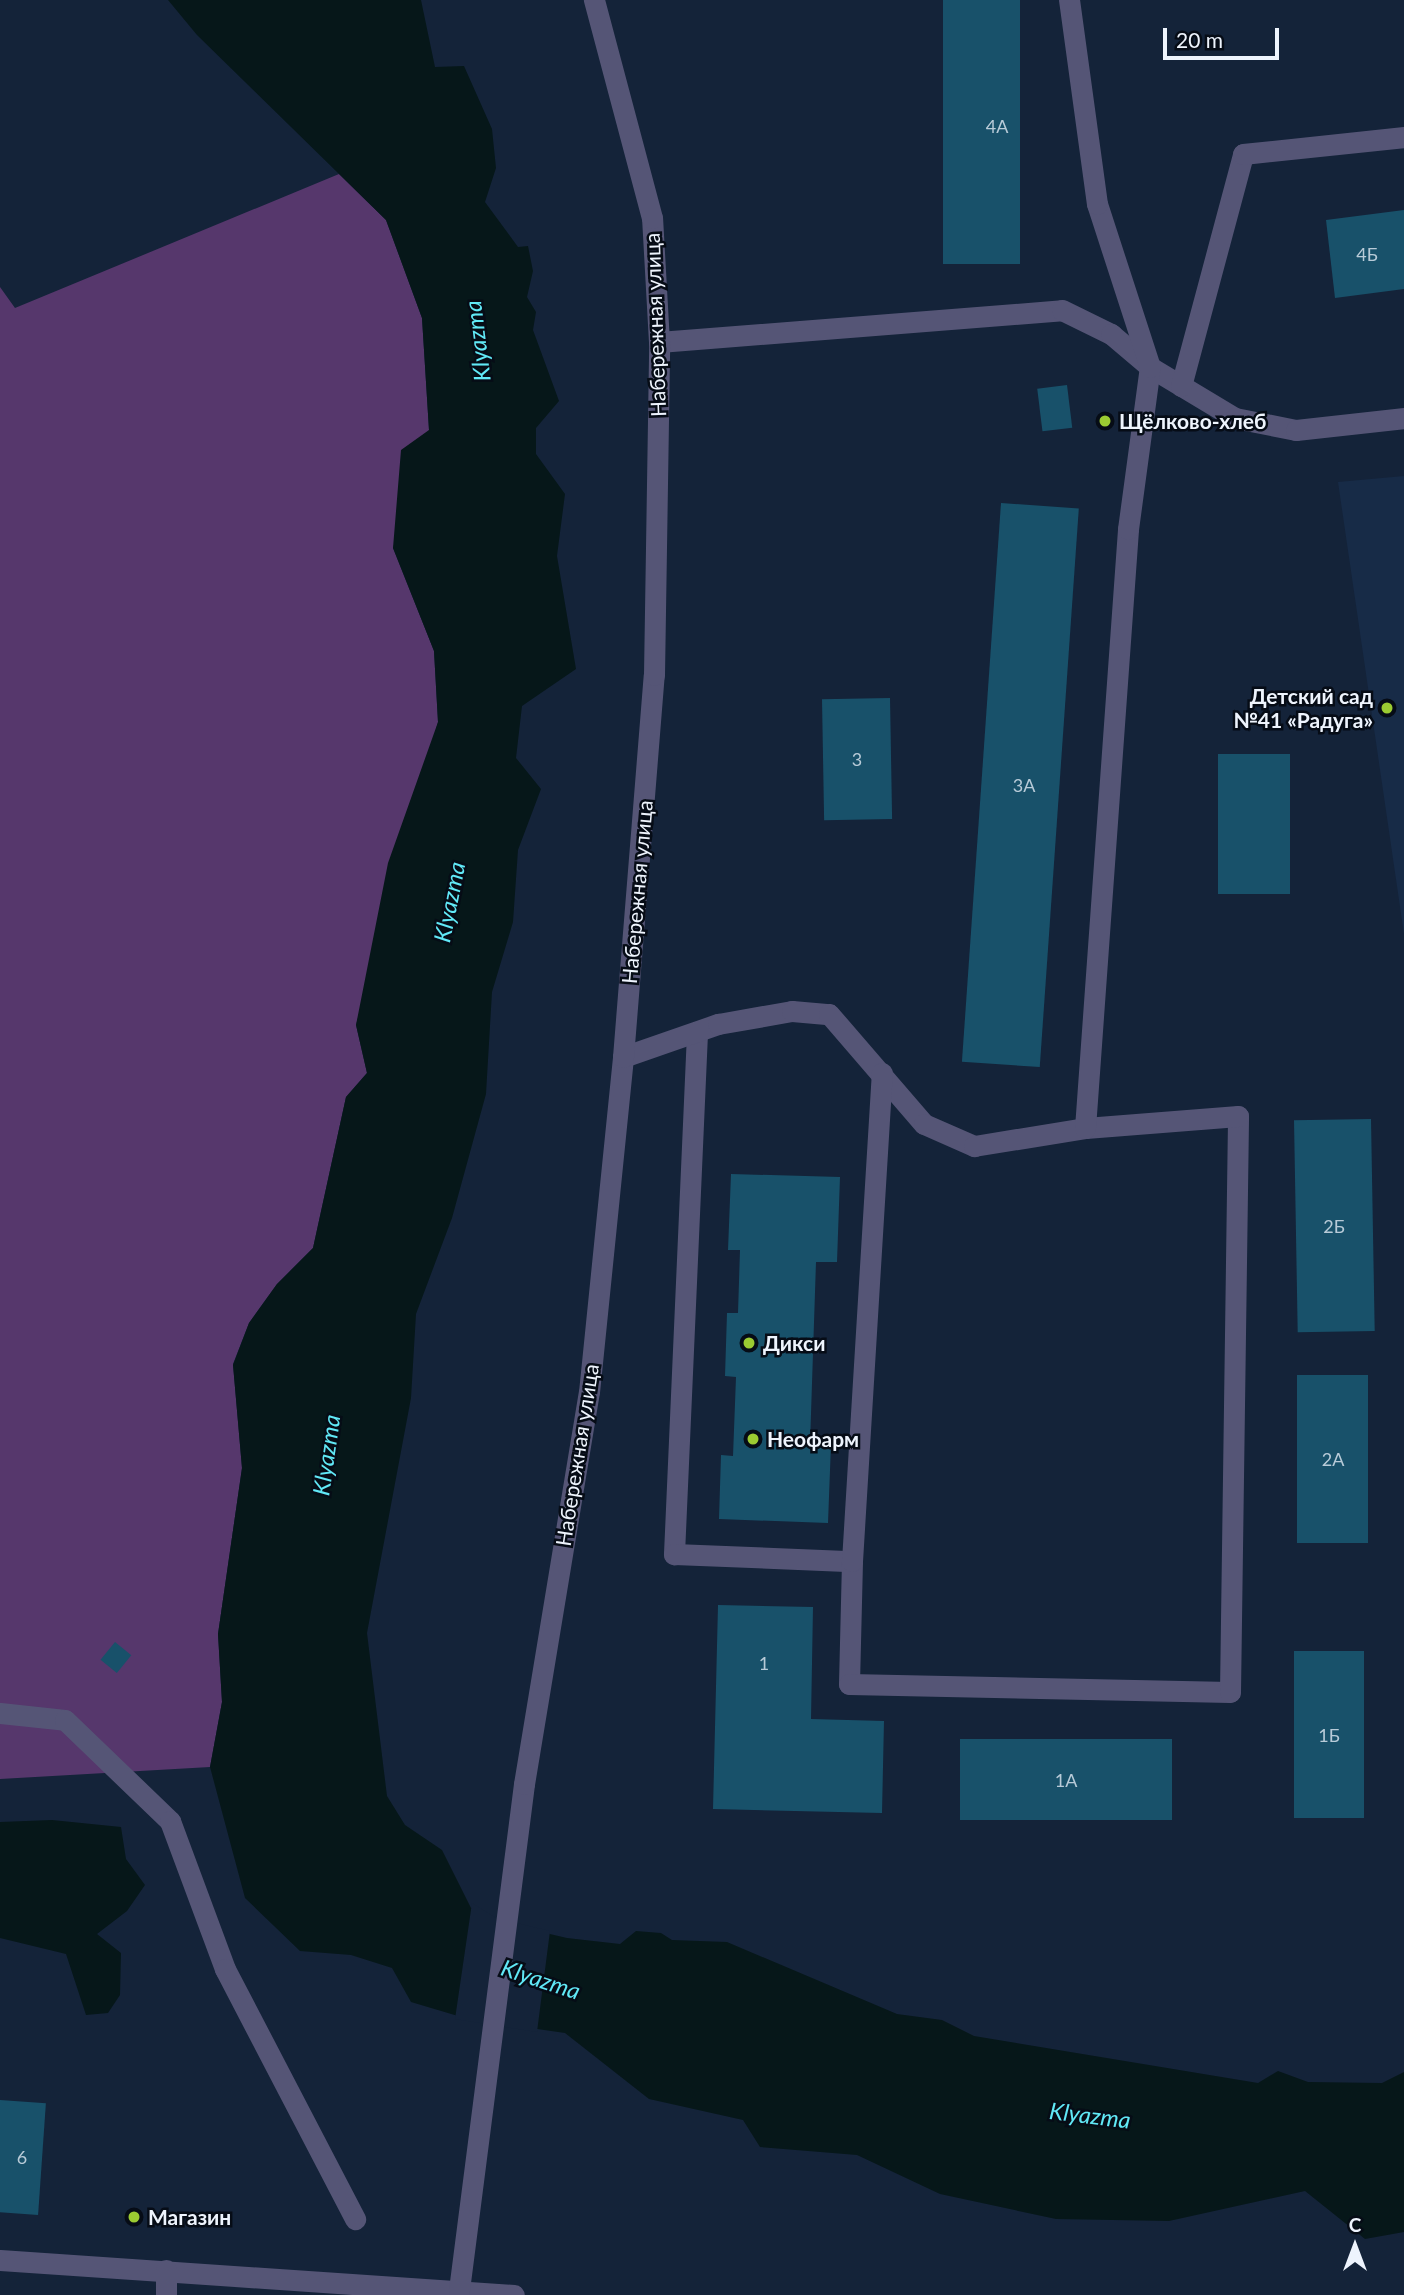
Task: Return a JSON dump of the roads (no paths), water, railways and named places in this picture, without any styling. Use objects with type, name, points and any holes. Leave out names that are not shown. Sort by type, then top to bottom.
[{"type":"street","name":"Набережная улица","points":[[459,2290],[524,1784],[589,1392],[623,1057],[654,675],[659,342],[652,218],[594,0]]},
{"type":"street","points":[[1069,0],[1097,204],[1150,367],[1128,529],[1085,1128]]},
{"type":"street","points":[[1181,386],[1242,154],[1404,137]]},
{"type":"street","points":[[659,342],[1062,310],[1111,334],[1150,367],[1235,418],[1296,430],[1404,418]]},
{"type":"street","points":[[623,1057],[719,1024],[792,1011],[829,1014],[882,1073],[924,1124],[974,1146],[1085,1128],[1238,1116],[1230,1692],[849,1684],[852,1561],[882,1073]]},
{"type":"street","points":[[697,1033],[674,1554],[852,1561]]},
{"type":"street","points":[[0,1713],[65,1720],[170,1821],[225,1969],[355,2219]]},
{"type":"street","points":[[0,2260],[514,2295]]},
{"type":"street","points":[[166,2270],[166,2295]]},
{"type":"water","name":"Klyazma","points":[[168,0],[421,0],[435,67],[464,66],[492,129],[496,168],[485,202],[518,247],[528,246],[533,271],[527,297],[536,312],[533,330],[559,401],[536,428],[536,454],[565,494],[557,556],[576,669],[522,706],[516,758],[541,789],[518,850],[513,922],[492,992],[486,1094],[452,1218],[416,1314],[411,1398],[367,1633],[387,1796],[405,1825],[442,1850],[471,1908],[494,1921],[567,1938],[620,1944],[636,1931],[661,1933],[672,1940],[727,1942],[897,2014],[942,2020],[974,2036],[1258,2083],[1278,2071],[1308,2082],[1382,2083],[1404,2072],[1404,2232],[1365,2239],[1305,2191],[1169,2221],[1056,2219],[940,2194],[857,2155],[760,2147],[743,2120],[649,2099],[565,2033],[468,2019],[411,2002],[392,1968],[351,1955],[300,1951],[245,1898],[210,1767],[222,1702],[218,1634],[242,1468],[233,1365],[249,1323],[277,1284],[313,1248],[346,1097],[367,1073],[356,1025],[388,863],[438,722],[434,651],[393,548],[401,450],[429,430],[422,318],[386,220],[197,35]]},
{"type":"water","points":[[52,1820],[121,1827],[126,1859],[145,1885],[127,1911],[97,1934],[121,1953],[120,1995],[108,2013],[86,2015],[66,1954],[0,1938],[0,1822]]},
{"type":"place","name":"Щёлково-хлеб","points":[[1105,421]]},
{"type":"place","name":"Детский сад №41 «Радуга»","points":[[1387,708]]},
{"type":"place","name":"Дикси","points":[[749,1343]]},
{"type":"place","name":"Неофарм","points":[[753,1439]]},
{"type":"place","name":"Магазин","points":[[134,2217]]}]
